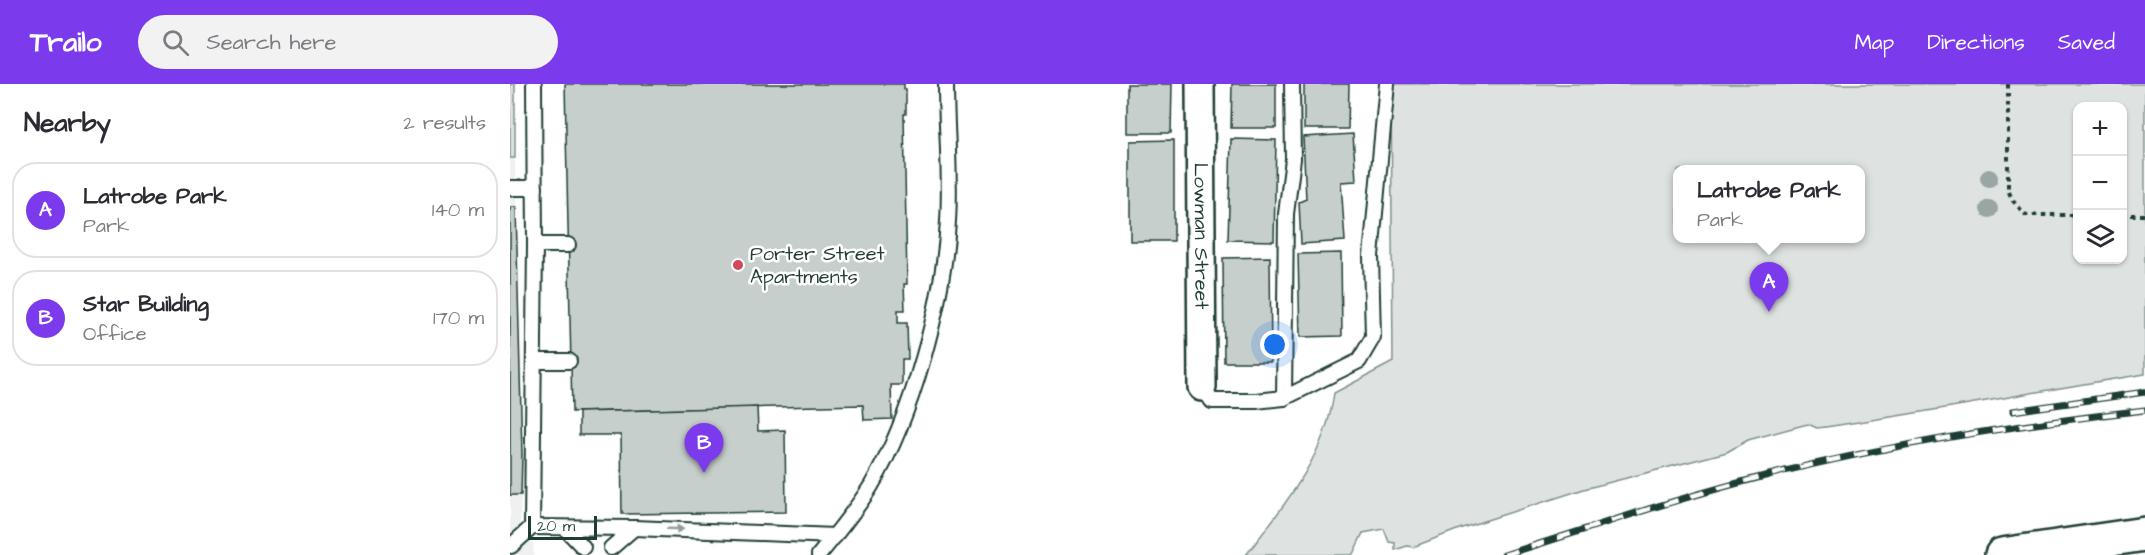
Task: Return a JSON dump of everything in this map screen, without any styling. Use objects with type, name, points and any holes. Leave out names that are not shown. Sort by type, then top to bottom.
[{"type":"street","name":"Lowman Street","points":[[1200,84],[1202,387]]},
{"type":"street","points":[[2002,555],[2145,534]]},
{"type":"lane","points":[[532,528],[534,84]]},
{"type":"lane","points":[[819,555],[871,485],[899,428],[939,298],[948,221],[945,84]]},
{"type":"lane","points":[[1284,399],[1286,214],[1293,159],[1292,84]]},
{"type":"lane","points":[[1202,387],[1212,401],[1284,399],[1359,361],[1373,337],[1371,256],[1387,84]]},
{"type":"lane","points":[[510,188],[535,188]]},
{"type":"lane","points":[[535,245],[568,245]]},
{"type":"lane","points":[[534,361],[569,361]]},
{"type":"lane","points":[[515,555],[510,546],[532,528],[634,528],[835,536]]},
{"type":"lane","points":[[565,528],[583,547]]},
{"type":"lane","points":[[611,548],[634,528]]},
{"type":"path","points":[[2008,84],[2008,190],[2013,201],[2026,215],[2073,215]]},
{"type":"path","points":[[2127,215],[2145,215]]},
{"type":"shaded area","points":[[510,84],[515,84],[515,158],[510,158]]},
{"type":"shaded area","points":[[1391,84],[2145,84],[2145,374],[1858,422],[1817,428],[1808,424],[1748,440],[1727,452],[1584,489],[1462,528],[1413,547],[1407,546],[1395,550],[1395,543],[1389,542],[1384,529],[1363,533],[1353,554],[1350,555],[1246,555],[1301,480],[1322,438],[1334,393],[1393,362]]},
{"type":"shaded area","points":[[510,158],[515,158],[522,455],[520,530],[533,543],[534,555],[510,555]]},
{"type":"building","name":"Porter Street Apartments","points":[[565,84],[904,84],[904,89],[906,89],[906,114],[904,114],[907,284],[904,284],[905,310],[898,310],[898,323],[907,323],[908,359],[902,359],[902,385],[891,385],[892,419],[864,420],[863,405],[572,412]]},
{"type":"building","points":[[1127,84],[1172,84],[1171,133],[1127,133]]},
{"type":"building","points":[[1232,84],[1276,84],[1276,128],[1231,128]]},
{"type":"building","points":[[1304,84],[1349,84],[1348,129],[1304,129]]},
{"type":"building","points":[[1353,134],[1356,181],[1341,182],[1345,241],[1301,244],[1299,202],[1306,199],[1303,137]]},
{"type":"building","points":[[1231,139],[1276,140],[1274,241],[1228,240]]},
{"type":"building","points":[[1174,140],[1174,241],[1130,241],[1130,141]]},
{"type":"building","points":[[510,207],[516,207],[521,495],[510,495]]},
{"type":"building","points":[[1341,253],[1342,336],[1300,337],[1298,254]]},
{"type":"building","points":[[1270,257],[1271,362],[1224,362],[1223,258]]},
{"type":"building","points":[[757,407],[758,431],[785,430],[786,512],[622,514],[621,435],[579,435],[579,412]]},
{"type":"railway","points":[[2013,411],[2145,392]]},
{"type":"railway","points":[[1504,555],[1699,494],[1859,454],[2049,422],[2145,410]]},
{"type":"place","name":"Porter Street Apartments","points":[[738,265]]},
{"type":"place","name":"Latrobe Park","points":[[1769,312]]},
{"type":"place","name":"Star Building","points":[[704,473]]}]
